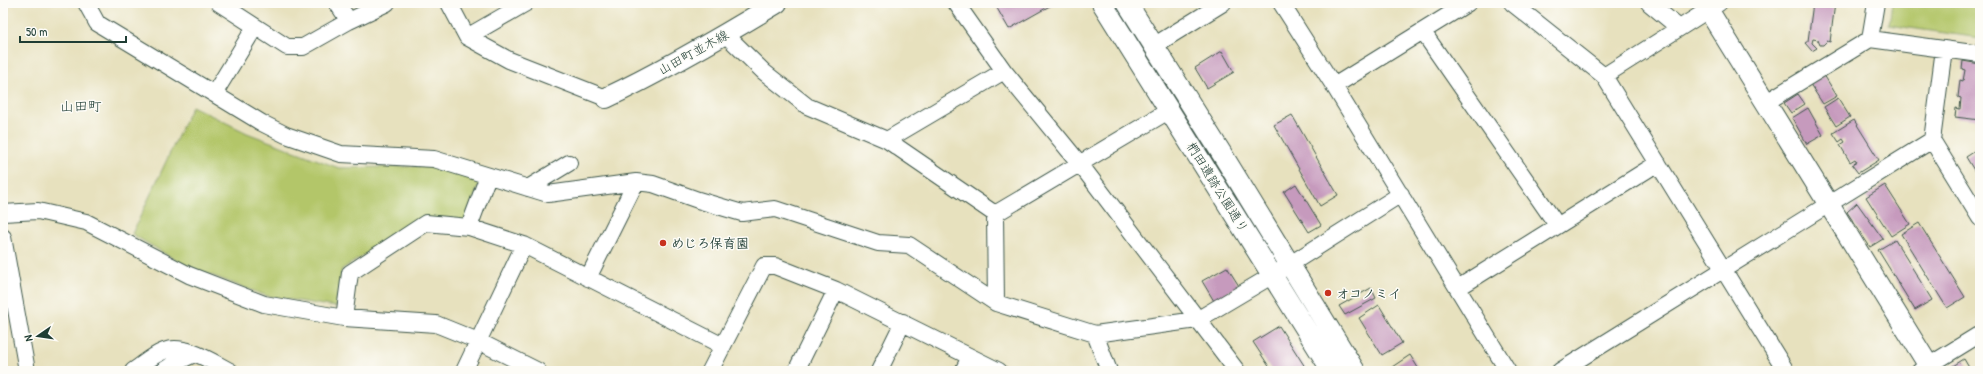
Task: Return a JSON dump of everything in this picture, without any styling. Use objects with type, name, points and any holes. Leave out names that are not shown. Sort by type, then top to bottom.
[{"type":"street","points":[[86,3],[97,23],[262,123],[286,135],[341,154],[434,159],[548,194],[636,182],[653,184],[698,200],[742,213],[775,209],[878,243],[909,244],[996,303],[1095,334],[1197,320],[1281,270],[1401,194]]},
{"type":"street","points":[[219,3],[288,48],[303,47],[349,21],[387,3]]},
{"type":"street","points":[[337,3],[349,21]]},
{"type":"street","points":[[449,3],[467,37],[509,60],[606,98]]},
{"type":"street","points":[[467,37],[526,3]]},
{"type":"street","name":"山田町並木線","points":[[606,98],[635,85],[777,3]]},
{"type":"street","points":[[956,3],[1004,70],[1080,164],[1237,371]]},
{"type":"street","name":"椚田遺跡公園通り","points":[[1102,3],[1170,110],[1281,270],[1355,371]]},
{"type":"street","name":"椚田遺跡公園通り","points":[[1127,3],[1155,45],[1281,270],[1332,371]]},
{"type":"street","points":[[1155,45],[1223,3]]},
{"type":"street","points":[[1281,3],[1401,194],[1508,371]]},
{"type":"street","points":[[1334,86],[1468,3]]},
{"type":"street","points":[[1512,3],[1604,76],[1786,371]]},
{"type":"street","points":[[1649,3],[1678,27]]},
{"type":"street","points":[[1870,39],[1876,3]]},
{"type":"street","points":[[1604,76],[1710,5],[1765,103],[1829,204],[1927,369],[1980,334]]},
{"type":"street","points":[[214,94],[254,27]]},
{"type":"street","points":[[1423,32],[1557,225]]},
{"type":"street","points":[[725,34],[764,72],[808,106],[887,140],[995,214]]},
{"type":"street","points":[[1765,103],[1870,39],[1980,54]]},
{"type":"street","points":[[1944,49],[1932,140],[1980,218]]},
{"type":"street","points":[[887,140],[1004,70]]},
{"type":"street","points":[[995,214],[1170,110]]},
{"type":"street","points":[[1560,371],[1932,140]]},
{"type":"street","points":[[528,188],[569,163]]},
{"type":"street","points":[[1458,288],[1658,163]]},
{"type":"street","points":[[469,227],[488,176]]},
{"type":"street","points":[[588,278],[636,182]]},
{"type":"street","points":[[3,213],[38,211],[86,222],[189,275],[264,304],[344,318],[436,324],[478,341],[538,371]]},
{"type":"street","points":[[995,214],[996,303]]},
{"type":"street","points":[[344,318],[350,273],[426,223],[469,227],[524,245],[723,346]]},
{"type":"street","points":[[3,237],[26,365]]},
{"type":"street","points":[[464,371],[524,245]]},
{"type":"street","points":[[710,371],[764,266],[775,266],[836,290],[999,371]]},
{"type":"street","points":[[796,371],[836,290]]},
{"type":"street","points":[[879,371],[903,322]]},
{"type":"street","points":[[1095,334],[1109,371]]},
{"type":"street","points":[[133,371],[164,351],[178,349],[194,354],[230,371]]},
{"type":"street","points":[[162,371],[194,354]]},
{"type":"street","points":[[194,354],[208,371]]},
{"type":"street","points":[[963,371],[970,357]]},
{"type":"green space","points":[[1892,3],[1980,3],[1980,38],[1889,25]]},
{"type":"green space","points":[[192,106],[247,133],[339,168],[430,166],[481,179],[465,222],[424,218],[342,269],[336,307],[267,296],[184,265],[132,234]]},
{"type":"building","points":[[994,3],[1055,3],[1009,29]]},
{"type":"building","points":[[1813,3],[1835,3],[1830,42],[1827,41],[1823,45],[1820,45],[1818,40],[1813,39],[1812,43],[1817,48],[1812,51],[1805,43],[1808,41]]},
{"type":"building","points":[[1222,51],[1234,72],[1207,88],[1195,68]]},
{"type":"building","points":[[1963,61],[1980,64],[1980,120],[1955,117],[1956,108],[1960,109],[1961,98],[1958,97],[1960,80],[1963,81],[1965,70],[1962,69]]},
{"type":"building","points":[[1824,75],[1837,96],[1823,104],[1810,84]]},
{"type":"building","points":[[1798,94],[1805,104],[1791,113],[1784,103]]},
{"type":"building","points":[[1838,98],[1850,117],[1836,126],[1824,107]]},
{"type":"building","points":[[1808,108],[1823,135],[1807,144],[1792,118]]},
{"type":"building","points":[[1292,115],[1338,195],[1320,206],[1274,125]]},
{"type":"building","points":[[1854,120],[1879,160],[1858,173],[1852,165],[1857,162],[1855,159],[1850,162],[1840,145],[1845,142],[1843,139],[1839,142],[1833,133]]},
{"type":"building","points":[[1980,148],[1980,180],[1966,157]]},
{"type":"building","points":[[1296,184],[1321,225],[1309,232],[1284,192]]},
{"type":"building","points":[[1885,185],[1910,224],[1891,236],[1866,197]]},
{"type":"building","points":[[1857,203],[1883,239],[1870,247],[1847,212]]},
{"type":"building","points":[[1919,223],[1965,297],[1947,308],[1901,234]]},
{"type":"building","points":[[1895,240],[1932,300],[1915,310],[1878,250]]},
{"type":"building","points":[[1227,267],[1239,286],[1214,301],[1202,281]]},
{"type":"building","points":[[1371,288],[1376,298],[1345,315],[1339,306]]},
{"type":"building","points":[[1379,305],[1402,343],[1382,355],[1359,318]]},
{"type":"building","points":[[1279,326],[1307,370],[1272,371],[1253,342]]},
{"type":"building","points":[[1410,355],[1420,371],[1395,371],[1392,367]]},
{"type":"building","points":[[1964,359],[1971,371],[1945,371]]},
{"type":"place","name":"めじろ保育園","points":[[663,243]]},
{"type":"place","name":"オコノミイ","points":[[1328,293]]},
{"type":"district","name":"山田町","points":[[81,105]]}]
